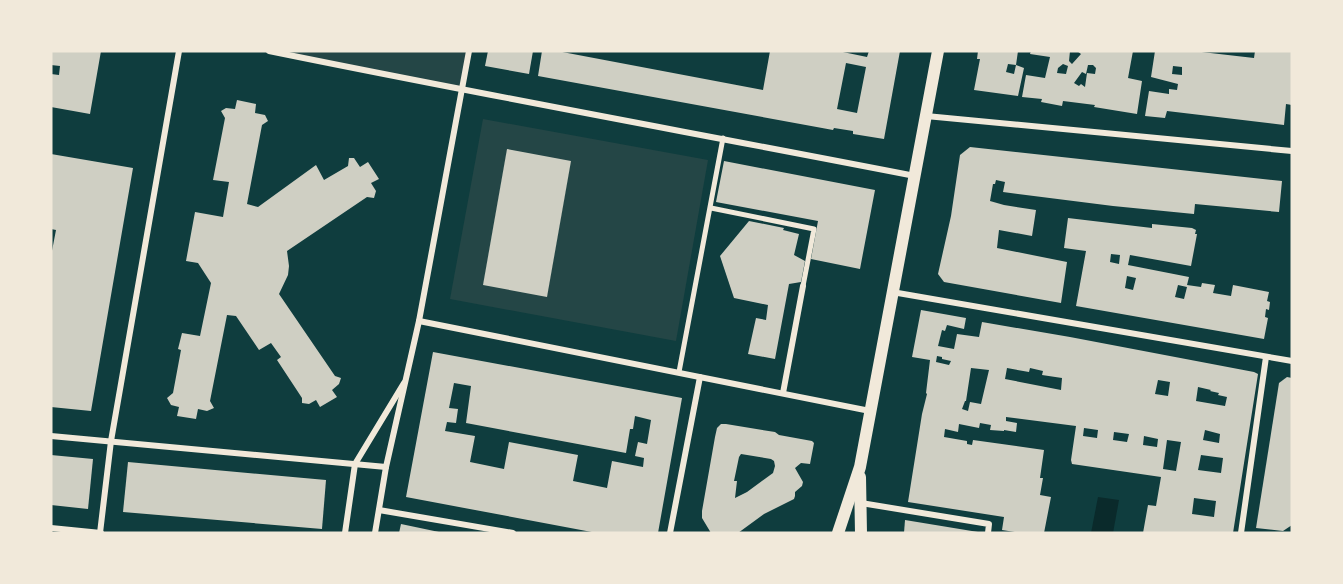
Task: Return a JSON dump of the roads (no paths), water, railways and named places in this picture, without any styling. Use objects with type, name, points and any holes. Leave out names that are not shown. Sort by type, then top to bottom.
[{"type":"main road","points":[[838,533],[860,467],[938,51]]},
{"type":"main road","points":[[860,467],[861,533]]},
{"type":"street","points":[[51,528],[100,533],[111,441],[179,51]]},
{"type":"street","points":[[269,51],[915,176]]},
{"type":"street","points":[[375,533],[386,467],[420,321],[469,51]]},
{"type":"street","points":[[926,117],[1292,151]]},
{"type":"street","points":[[679,372],[723,138]]},
{"type":"street","points":[[711,208],[814,229],[783,393]]},
{"type":"street","points":[[892,292],[1292,362]]},
{"type":"street","points":[[420,321],[870,411]]},
{"type":"street","points":[[1241,533],[1266,357]]},
{"type":"street","points":[[345,533],[355,464],[407,377]]},
{"type":"street","points":[[670,533],[700,377]]},
{"type":"street","points":[[51,435],[386,467]]},
{"type":"street","points":[[861,503],[989,524],[988,533]]},
{"type":"street","points":[[380,510],[513,533]]}]
